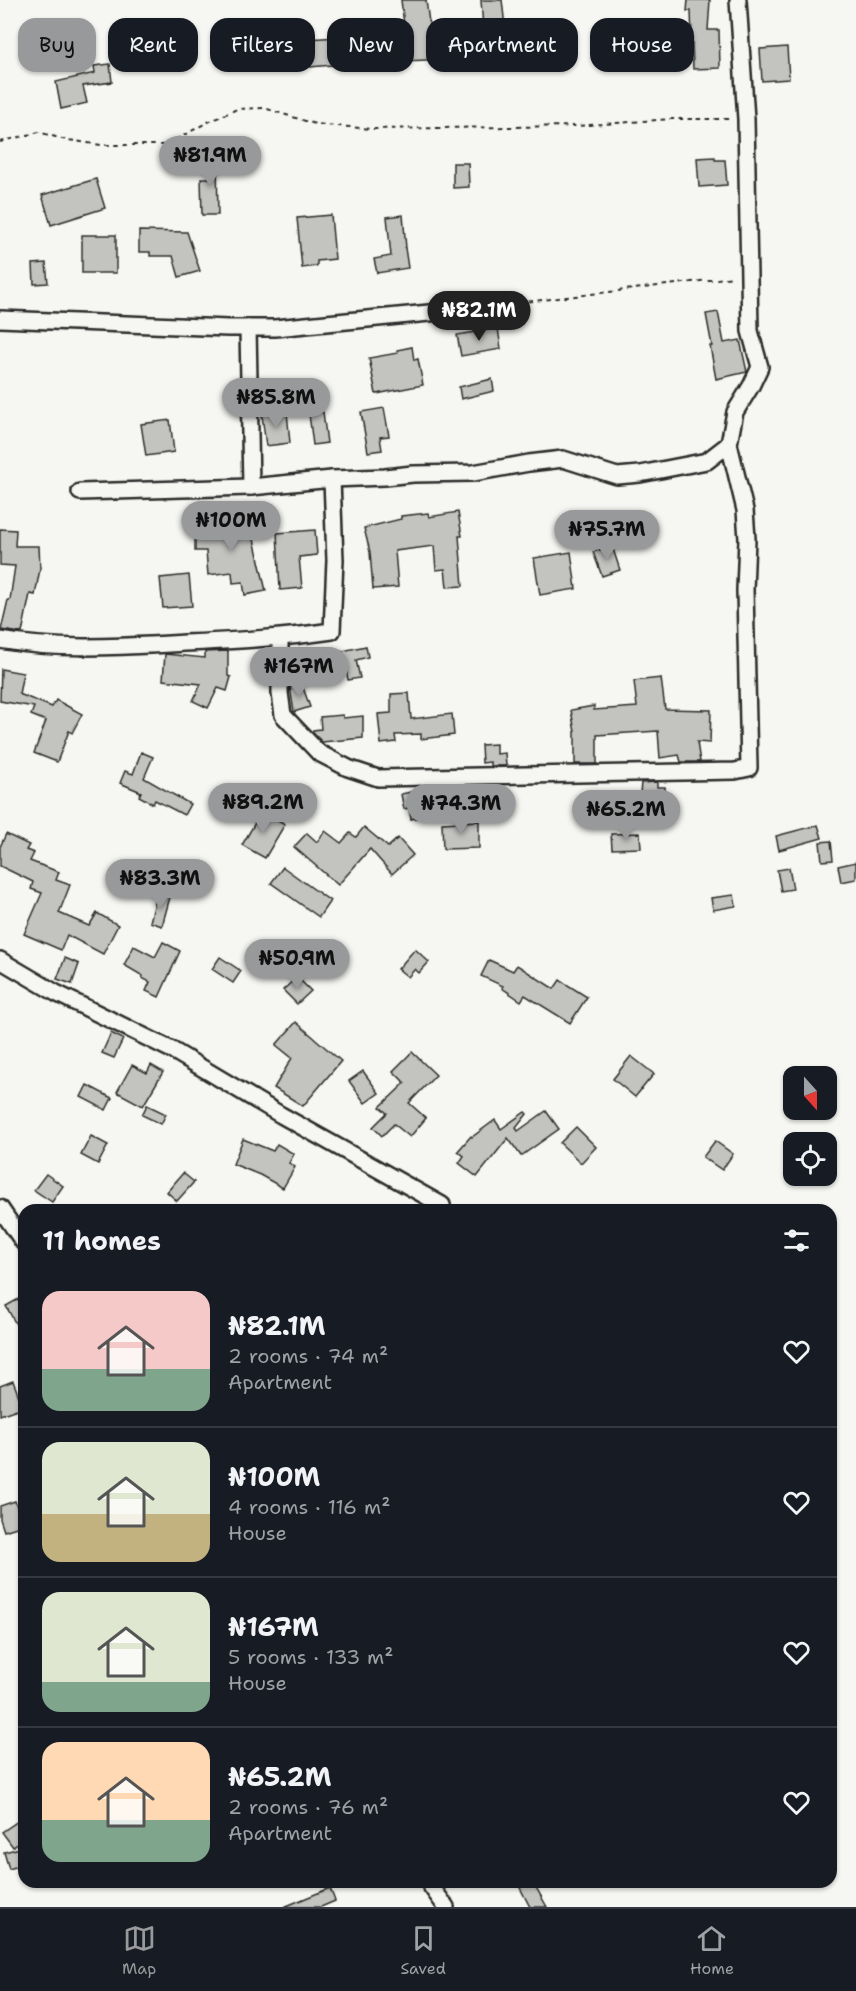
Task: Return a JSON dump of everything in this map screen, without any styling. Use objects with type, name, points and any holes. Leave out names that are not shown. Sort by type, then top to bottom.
[{"type":"street","points":[[280,639],[280,693],[283,715],[319,753],[348,768],[378,778],[735,771],[749,768],[745,590],[746,510],[729,444],[735,412],[760,367],[750,331],[746,119],[738,0]]},
{"type":"street","points":[[0,319],[275,328],[460,310]]},
{"type":"street","points":[[248,328],[251,487]]},
{"type":"street","points":[[80,492],[251,487],[332,479],[473,473],[563,459],[617,476],[640,474],[707,460],[729,444]]},
{"type":"street","points":[[0,640],[29,645],[130,646],[280,639],[332,631],[335,560],[332,479]]},
{"type":"street","points":[[0,960],[56,993],[172,1050],[281,1115],[440,1204]]},
{"type":"street","points":[[0,1208],[18,1234]]},
{"type":"street","points":[[432,1888],[446,1907]]},
{"type":"path","points":[[0,142],[39,132],[101,146],[166,145],[237,109],[264,108],[315,124],[372,129],[566,127],[671,119],[746,119]]},
{"type":"path","points":[[460,310],[749,275]]},
{"type":"building","points":[[401,0],[426,0],[428,18],[426,18],[426,60],[414,61],[414,18],[403,18]]},
{"type":"building","points":[[481,0],[502,0],[504,18],[482,18]]},
{"type":"building","points":[[688,0],[710,0],[708,30],[719,30],[720,68],[694,69],[694,18],[691,18],[691,11],[687,11]]},
{"type":"building","points":[[327,38],[327,66],[315,67],[315,39]]},
{"type":"building","points":[[787,47],[789,79],[762,81],[760,49]]},
{"type":"building","points":[[108,64],[112,82],[83,86],[87,103],[61,109],[56,82],[95,73],[96,66]]},
{"type":"building","points":[[215,152],[218,215],[202,215],[201,178],[210,178],[203,156]]},
{"type":"building","points":[[715,157],[715,160],[725,160],[727,185],[699,187],[697,158]]},
{"type":"building","points":[[453,163],[468,163],[469,187],[453,188]]},
{"type":"building","points":[[96,179],[105,208],[51,225],[42,195]]},
{"type":"building","points":[[331,215],[335,259],[317,261],[317,266],[302,268],[297,218]]},
{"type":"building","points":[[403,215],[408,268],[377,273],[374,259],[391,256],[387,217]]},
{"type":"building","points":[[139,231],[187,232],[200,271],[179,277],[173,256],[150,256],[150,252],[139,252]]},
{"type":"building","points":[[82,235],[116,235],[116,273],[82,273]]},
{"type":"building","points":[[46,263],[48,283],[34,284],[33,264]]},
{"type":"building","points":[[718,312],[724,343],[740,340],[747,372],[716,379],[706,314]]},
{"type":"building","points":[[498,328],[501,349],[461,356],[457,335]]},
{"type":"building","points":[[412,347],[414,360],[418,359],[423,385],[376,394],[369,358],[398,353],[397,350]]},
{"type":"building","points":[[492,379],[494,391],[461,399],[459,387]]},
{"type":"building","points":[[384,408],[389,436],[380,437],[382,450],[368,452],[361,412]]},
{"type":"building","points":[[287,412],[290,443],[266,446],[262,415]]},
{"type":"building","points":[[323,412],[327,443],[313,445],[309,414]]},
{"type":"building","points":[[170,420],[174,452],[146,456],[141,424]]},
{"type":"building","points":[[458,512],[462,536],[459,536],[463,586],[447,587],[445,569],[436,570],[434,546],[395,551],[398,587],[373,589],[370,552],[364,528],[401,519],[401,516],[428,513],[429,517]]},
{"type":"building","points":[[195,520],[229,520],[229,527],[250,522],[266,591],[245,595],[243,582],[233,583],[232,572],[208,575],[206,551],[195,551]]},
{"type":"building","points":[[0,529],[16,530],[15,546],[39,546],[40,569],[35,595],[30,594],[22,633],[1,630],[8,600],[10,600],[15,566],[0,565]]},
{"type":"building","points":[[315,530],[317,555],[299,557],[302,588],[280,590],[277,533]]},
{"type":"building","points":[[612,546],[620,570],[602,576],[593,552]]},
{"type":"building","points":[[571,552],[576,589],[540,595],[534,558]]},
{"type":"building","points":[[189,575],[192,606],[163,608],[160,578]]},
{"type":"building","points":[[366,646],[368,657],[356,660],[360,678],[348,680],[342,651]]},
{"type":"building","points":[[228,651],[228,676],[231,677],[227,691],[218,688],[208,708],[193,701],[201,684],[163,680],[165,654],[205,658],[205,652]]},
{"type":"building","points":[[1,669],[23,673],[19,694],[52,707],[56,700],[82,714],[72,733],[69,731],[57,762],[34,753],[46,721],[31,715],[34,707],[0,701]]},
{"type":"building","points":[[661,678],[665,709],[711,710],[710,743],[697,742],[700,762],[681,762],[679,755],[660,758],[658,731],[597,735],[597,764],[575,764],[575,732],[571,710],[594,706],[594,710],[637,707],[634,681]]},
{"type":"building","points":[[301,682],[310,707],[294,712],[290,686]]},
{"type":"building","points":[[409,693],[411,719],[452,714],[454,735],[421,739],[421,734],[395,735],[396,742],[381,744],[378,714],[391,713],[391,694]]},
{"type":"building","points":[[343,715],[343,718],[363,716],[363,738],[322,742],[313,733],[313,730],[321,729],[320,717]]},
{"type":"building","points":[[496,744],[496,754],[505,753],[506,766],[490,766],[490,762],[482,763],[481,745]]},
{"type":"building","points":[[141,752],[153,757],[144,778],[190,804],[184,815],[155,800],[153,804],[139,796],[141,792],[120,783],[125,771],[133,774]]},
{"type":"building","points":[[657,782],[657,787],[665,787],[666,813],[632,815],[631,793],[640,793],[641,783]]},
{"type":"building","points":[[421,790],[425,816],[411,819],[409,808],[404,809],[401,794]]},
{"type":"building","points":[[262,811],[285,824],[265,858],[242,845]]},
{"type":"building","points":[[479,821],[479,848],[443,849],[442,823]]},
{"type":"building","points":[[818,825],[822,838],[779,850],[776,836]]},
{"type":"building","points":[[364,827],[388,847],[398,838],[413,855],[392,874],[370,849],[338,885],[294,847],[307,833],[317,842],[325,831],[341,843],[350,833],[356,837]]},
{"type":"building","points":[[640,833],[641,848],[612,849],[611,834]]},
{"type":"building","points":[[6,834],[29,845],[26,850],[34,853],[30,861],[59,872],[56,880],[70,885],[59,913],[89,926],[97,913],[118,925],[103,954],[67,935],[61,950],[24,934],[42,893],[31,889],[33,882],[0,866],[0,847]]},
{"type":"building","points":[[831,841],[833,860],[822,861],[820,842]]},
{"type":"building","points":[[856,862],[856,879],[841,882],[838,866]]},
{"type":"building","points":[[283,867],[330,901],[319,917],[271,883]]},
{"type":"building","points":[[789,868],[793,889],[781,891],[777,870]]},
{"type":"building","points":[[157,894],[170,897],[162,926],[150,922]]},
{"type":"building","points":[[734,895],[736,906],[713,910],[711,898]]},
{"type":"building","points":[[163,942],[180,951],[159,997],[146,991],[150,982],[124,965],[134,946],[155,957]]},
{"type":"building","points":[[415,949],[429,962],[419,973],[415,969],[408,977],[398,969]]},
{"type":"building","points":[[220,957],[241,971],[233,983],[212,969]]},
{"type":"building","points":[[65,958],[79,964],[72,984],[57,979]]},
{"type":"building","points":[[489,960],[513,971],[517,965],[554,989],[560,980],[587,997],[570,1023],[525,995],[521,1001],[502,988],[503,986],[481,976]]},
{"type":"building","points":[[297,977],[311,991],[297,1004],[283,990]]},
{"type":"building","points":[[296,1022],[341,1061],[303,1106],[274,1088],[292,1058],[276,1045]]},
{"type":"building","points":[[111,1033],[123,1039],[114,1058],[102,1053]]},
{"type":"building","points":[[412,1052],[436,1075],[409,1103],[426,1118],[410,1137],[394,1124],[382,1136],[373,1127],[387,1113],[380,1107],[405,1083],[393,1071]]},
{"type":"building","points":[[631,1056],[654,1074],[635,1097],[613,1079]]},
{"type":"building","points":[[132,1065],[147,1073],[151,1065],[163,1072],[143,1106],[117,1092]]},
{"type":"building","points":[[363,1071],[379,1093],[365,1103],[349,1081]]},
{"type":"building","points":[[87,1085],[112,1098],[106,1110],[81,1097]]},
{"type":"building","points":[[147,1105],[166,1114],[161,1124],[142,1115]]},
{"type":"building","points":[[546,1111],[559,1129],[521,1156],[508,1138],[477,1177],[459,1163],[464,1156],[458,1151],[471,1136],[495,1120],[501,1129],[525,1112],[527,1114],[516,1128],[518,1131]]},
{"type":"building","points":[[576,1127],[596,1147],[581,1163],[560,1143]]},
{"type":"building","points":[[91,1136],[108,1145],[98,1164],[81,1155]]},
{"type":"building","points":[[243,1139],[273,1151],[277,1144],[294,1154],[289,1163],[295,1167],[283,1188],[233,1164]]},
{"type":"building","points":[[715,1141],[733,1154],[722,1170],[703,1157]]},
{"type":"building","points":[[183,1173],[194,1182],[177,1201],[167,1192]]},
{"type":"building","points":[[46,1174],[63,1186],[52,1202],[34,1190]]},
{"type":"building","points":[[18,1299],[18,1328],[6,1306]]},
{"type":"building","points":[[13,1381],[18,1394],[18,1409],[0,1415],[0,1386]]},
{"type":"building","points":[[15,1501],[18,1510],[18,1527],[4,1531],[0,1519],[0,1506]]},
{"type":"building","points":[[18,1821],[18,1844],[13,1847],[2,1832]]},
{"type":"building","points":[[18,1848],[18,1866],[9,1869],[4,1852]]},
{"type":"building","points":[[330,1888],[335,1901],[321,1907],[284,1907]]},
{"type":"building","points":[[520,1888],[536,1888],[547,1907],[530,1907]]}]
